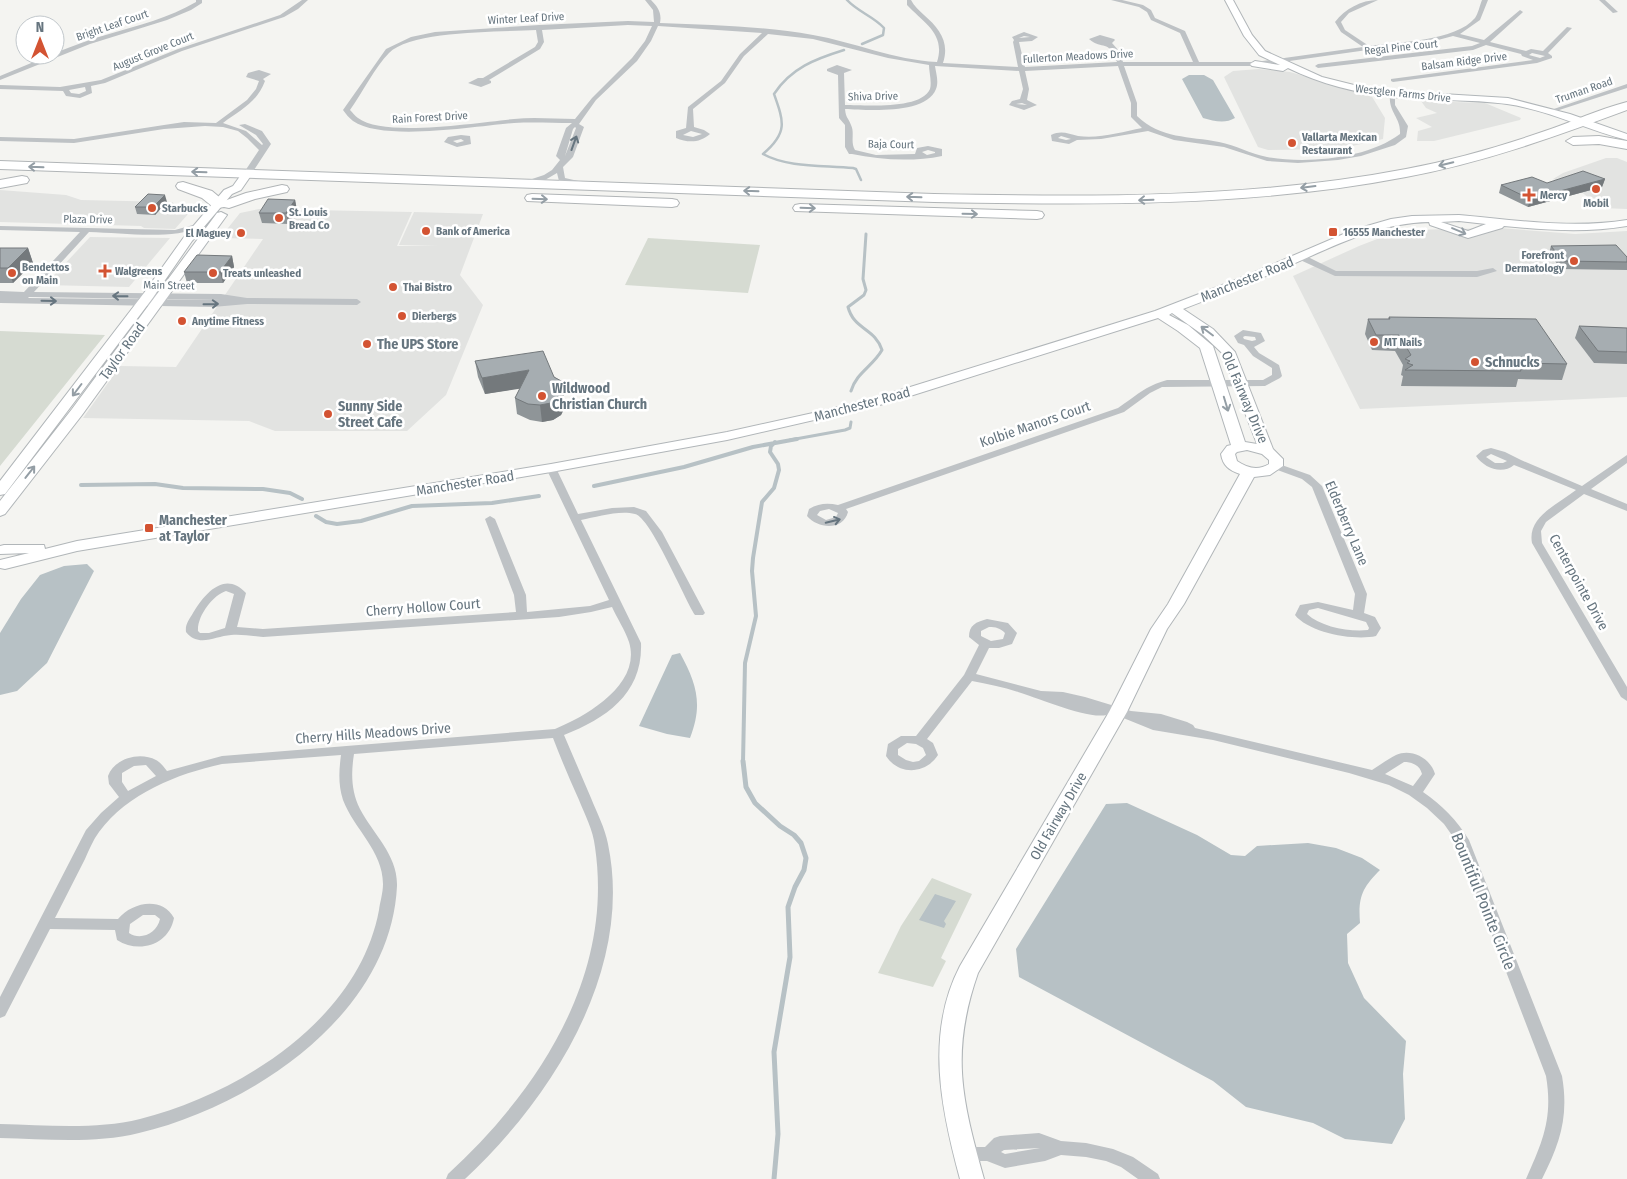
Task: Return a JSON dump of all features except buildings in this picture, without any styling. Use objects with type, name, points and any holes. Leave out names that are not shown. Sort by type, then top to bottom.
[{"type":"highway","points":[[1446,178],[1589,127],[1627,106]]},
{"type":"highway","points":[[1559,127],[1589,127]]},
{"type":"highway","points":[[1559,127],[1627,145]]},
{"type":"highway","points":[[0,165],[1012,200],[1110,201],[1196,197],[1313,186],[1396,174],[1471,158],[1559,127],[1589,127],[1625,131]]},
{"type":"highway","points":[[1168,212],[1299,202],[1383,190],[1446,178],[1534,154]]},
{"type":"highway","points":[[0,179],[27,180],[0,184]]},
{"type":"highway","points":[[282,189],[223,204],[206,194],[178,186],[282,189],[298,190]]},
{"type":"highway","points":[[514,198],[690,204]]},
{"type":"highway","points":[[789,207],[1048,215]]},
{"type":"street","name":"Bright Leaf Court","points":[[0,78],[98,39],[181,13],[199,3],[199,0]]},
{"type":"street","name":"August Grove Court","points":[[0,87],[38,90],[65,88],[68,95],[80,96],[90,92],[87,85],[103,82],[180,50],[282,16],[305,0]]},
{"type":"street","points":[[523,184],[544,178],[569,157],[580,127],[576,123],[590,103],[633,63],[644,48],[656,24],[657,12],[648,0]]},
{"type":"street","name":"Shiva Drive","points":[[843,107],[894,107],[930,96],[934,88],[935,65],[943,52],[942,40],[931,22],[910,5],[910,0]]},
{"type":"street","points":[[1114,0],[1140,2],[1153,19],[1183,32],[1197,65]]},
{"type":"street","name":"Westglen Farms Drive","points":[[1229,0],[1253,45],[1262,53],[1296,70],[1335,84],[1393,94],[1508,101],[1559,127]]},
{"type":"street","points":[[1367,47],[1343,31],[1338,22],[1347,12],[1376,0]]},
{"type":"street","name":"Fullerton Meadows Drive","points":[[656,24],[767,31],[826,40],[888,56],[935,65],[1049,69],[1120,63],[1255,64],[1367,47],[1416,42],[1453,34],[1460,32],[1478,18],[1485,0]]},
{"type":"street","points":[[1602,0],[1616,12]]},
{"type":"street","points":[[1485,43],[1520,12]]},
{"type":"street","name":"Winter Leaf Drive","points":[[398,44],[435,34],[611,23],[656,24]]},
{"type":"street","points":[[484,79],[538,48],[541,42],[539,27]]},
{"type":"street","points":[[1536,59],[1550,58],[1550,56],[1544,53],[1569,28]]},
{"type":"street","points":[[690,129],[690,108],[723,82],[742,55],[767,31]]},
{"type":"street","name":"Regal Pine Court","points":[[1453,34],[1525,53],[1544,53]]},
{"type":"street","points":[[1018,40],[1016,42],[1026,89],[1023,100]]},
{"type":"street","points":[[1108,43],[1116,51],[1134,104],[1134,117],[1148,129],[1160,135],[1181,140],[1220,144],[1270,160],[1295,161],[1361,155],[1390,146],[1403,135],[1404,126],[1391,102],[1393,94]]},
{"type":"street","name":"Regal Pine Court","points":[[1318,66],[1454,51],[1473,48],[1485,43]]},
{"type":"street","name":"Rain Forest Drive","points":[[398,44],[388,50],[346,110],[348,115],[364,125],[392,129],[528,120],[576,123]]},
{"type":"street","name":"Regal Pine Court","points":[[1525,53],[1526,56],[1536,59]]},
{"type":"street","name":"Balsam Ridge Drive","points":[[1393,80],[1535,62],[1536,59]]},
{"type":"street","points":[[1255,64],[1296,70]]},
{"type":"street","name":"Baja Court","points":[[840,73],[842,118],[848,125],[849,147],[852,152],[876,157],[922,156]]},
{"type":"street","points":[[219,124],[242,109],[254,96],[260,89],[262,82],[259,78]]},
{"type":"street","name":"Truman Road","points":[[1559,127],[1627,86]]},
{"type":"street","name":"Taylor Road","points":[[0,139],[64,142],[100,138],[168,126],[219,124],[246,134],[263,150],[237,188],[228,192],[223,204],[152,300],[0,492]]},
{"type":"street","points":[[454,126],[457,138]]},
{"type":"street","points":[[1589,127],[1627,145]]},
{"type":"street","points":[[1075,138],[1148,129]]},
{"type":"street","points":[[561,163],[562,179],[584,185]]},
{"type":"street","name":"Taylor Road","points":[[0,511],[77,412],[152,300],[188,240],[200,225],[223,204]]},
{"type":"street","name":"Manchester Road","points":[[2,558],[551,468],[746,432],[848,409],[883,400],[1159,314],[1247,280],[1357,232],[1391,222],[1412,219],[1458,218],[1558,228],[1602,227],[1627,223]]},
{"type":"street","points":[[1412,219],[1439,224],[1468,235],[1489,227],[1515,224]]},
{"type":"street","points":[[174,232],[188,230],[200,225]]},
{"type":"street","name":"Plaza Drive","points":[[0,228],[174,232]]},
{"type":"street","points":[[14,308],[87,230]]},
{"type":"street","points":[[174,232],[184,235],[188,240]]},
{"type":"street","points":[[1301,257],[1335,273],[1477,274],[1493,271]]},
{"type":"street","name":"Main Street","points":[[0,294],[24,297],[152,300],[213,304],[246,301],[357,302]]},
{"type":"street","name":"Main Street","points":[[0,300],[24,297]]},
{"type":"street","name":"Old Fairway Drive","points":[[1174,308],[1224,346],[1267,451]]},
{"type":"street","name":"Old Fairway Drive","points":[[1159,314],[1183,328],[1206,346],[1239,447]]},
{"type":"street","name":"Kolbie Manors Court","points":[[839,508],[1121,410],[1144,390],[1154,385],[1219,382],[1265,383],[1277,376],[1276,368],[1254,354],[1249,348],[1248,343]]},
{"type":"street","name":"Old Fairway Drive","points":[[972,1179],[950,1088],[948,1062],[949,1040],[958,997],[968,972],[1125,714],[1158,629],[1176,604],[1248,472],[1235,467],[1227,458],[1228,454],[1232,449],[1239,447],[1256,447],[1267,451],[1276,459],[1276,466]]},
{"type":"street","name":"Centerpointe Drive","points":[[1627,458],[1542,520],[1537,526],[1535,534],[1537,543],[1627,698]]},
{"type":"street","points":[[1511,462],[1522,464],[1627,508]]},
{"type":"street","points":[[1248,472],[1266,472],[1276,466]]},
{"type":"street","name":"Elderberry Lane","points":[[1276,466],[1312,480],[1320,491],[1361,594],[1358,614]]},
{"type":"street","name":"Cherry Hills Meadows Drive","points":[[0,1012],[93,830],[102,819],[126,798],[164,776],[186,768],[222,760],[557,733],[577,726],[614,700],[631,677],[635,665],[634,642],[551,468]]},
{"type":"street","points":[[574,518],[612,511],[634,510],[642,513],[648,518],[657,532],[699,613]]},
{"type":"street","points":[[490,520],[520,595],[522,615]]},
{"type":"street","name":"Cherry Hollow Court","points":[[231,631],[231,619],[240,600],[240,593],[229,589],[213,592],[207,597],[191,625],[192,632],[199,637],[231,631],[263,633],[574,612],[616,602]]},
{"type":"street","points":[[1313,604],[1358,614],[1371,620],[1375,628],[1372,633],[1356,635],[1316,625],[1303,618],[1301,611],[1304,607],[1313,604]]},
{"type":"street","points":[[920,740],[969,676],[985,644]]},
{"type":"street","name":"Bountiful Pointe Circle","points":[[969,676],[1040,695],[1056,694],[1092,702],[1145,723],[1174,730],[1200,733],[1376,774],[1415,793],[1440,810],[1462,840],[1554,1076],[1558,1092],[1556,1129],[1534,1179]]},
{"type":"street","points":[[454,1179],[477,1158],[522,1108],[545,1073],[568,1032],[597,960],[604,925],[606,896],[601,843],[557,733]]},
{"type":"street","points":[[0,1131],[74,1133],[109,1131],[140,1125],[170,1116],[236,1089],[270,1069],[328,1021],[358,983],[372,958],[387,908],[390,884],[386,864],[376,843],[355,813],[349,798],[346,774],[348,750]]},
{"type":"street","points":[[1376,774],[1401,758],[1420,761],[1426,766],[1430,774],[1415,793]]},
{"type":"street","points":[[126,798],[115,783],[114,777],[120,768],[126,764],[137,761],[150,762],[164,776]]},
{"type":"street","points":[[44,923],[122,925]]},
{"type":"street","points":[[965,1154],[988,1154],[1005,1161],[1045,1154],[1061,1148],[1107,1154],[1127,1162],[1152,1179]]},
{"type":"shaded area","points":[[1259,69],[1290,72],[1371,95],[1385,118],[1383,139],[1339,149],[1268,150],[1258,147],[1224,77],[1233,71]]},
{"type":"shaded area","points":[[1189,75],[1204,75],[1213,80],[1235,118],[1215,121],[1203,118],[1182,79]]},
{"type":"shaded area","points":[[1421,101],[1485,103],[1521,118],[1520,120],[1434,141],[1417,141],[1418,131],[1432,127],[1416,118],[1437,113],[1426,108]]},
{"type":"shaded area","points":[[1606,158],[1617,158],[1627,162],[1627,209],[1602,208],[1580,191],[1553,179],[1563,173]]},
{"type":"shaded area","points":[[0,190],[66,195],[81,200],[172,202],[188,214],[175,229],[144,228],[141,226],[0,222]]},
{"type":"shaded area","points":[[259,209],[412,212],[397,246],[438,246],[399,245],[414,212],[483,214],[460,275],[483,305],[446,395],[407,431],[275,431],[249,421],[83,418],[120,366],[176,367],[263,239],[220,238],[240,213]]},
{"type":"shaded area","points":[[1500,228],[1575,234],[1627,231],[1627,397],[1360,409],[1293,276],[1359,246],[1385,236],[1409,230]]},
{"type":"shaded area","points":[[90,237],[170,238],[129,287],[45,285]]},
{"type":"shaded area","points":[[648,238],[760,245],[748,293],[625,285]]},
{"type":"shaded area","points":[[0,331],[105,335],[0,466]]},
{"type":"shaded area","points":[[87,564],[94,571],[47,663],[17,691],[0,695],[0,633],[21,599],[40,575],[64,566]]},
{"type":"shaded area","points":[[680,653],[691,675],[696,695],[696,715],[690,738],[639,726],[672,655]]},
{"type":"shaded area","points":[[1127,803],[1197,835],[1231,855],[1245,856],[1257,846],[1308,843],[1336,848],[1362,858],[1380,870],[1369,882],[1362,894],[1360,923],[1347,934],[1348,963],[1364,998],[1406,1041],[1403,1074],[1405,1119],[1392,1144],[1345,1139],[1313,1123],[1246,1107],[1213,1081],[1019,977],[1016,949],[1106,804]]},
{"type":"shaded area","points":[[932,878],[972,894],[941,958],[946,961],[933,987],[878,973],[901,926]]},
{"type":"shaded area","points":[[935,894],[956,901],[944,921],[946,924],[944,928],[919,920]]},
{"type":"waterway","points":[[847,0],[884,28],[883,35],[862,44]]},
{"type":"waterway","points":[[844,50],[804,66],[788,77],[781,85],[774,94],[782,120],[782,127],[777,140],[763,154],[795,164],[853,168],[856,169],[861,180]]},
{"type":"waterway","points":[[851,391],[857,379],[882,350],[875,337],[851,315],[848,307],[864,295],[866,290],[863,279],[866,234]]},
{"type":"waterway","points":[[790,440],[845,430],[850,428],[851,422]]},
{"type":"waterway","points":[[774,443],[797,439]]},
{"type":"waterway","points":[[594,486],[684,467],[753,447],[774,443]]},
{"type":"waterway","points":[[743,761],[745,663],[756,616],[752,571],[753,558],[762,502],[774,488],[779,470],[778,464],[770,452],[774,443]]},
{"type":"waterway","points":[[81,485],[155,484],[183,488],[263,489],[290,493],[302,499]]},
{"type":"waterway","points":[[316,516],[326,522],[337,524],[361,521],[412,506],[492,503],[539,496]]},
{"type":"waterway","points":[[743,761],[746,787],[755,803],[780,826],[794,835],[801,843],[806,858],[804,870],[795,887],[788,907],[790,957],[774,1052],[778,1134],[774,1179]]},
{"type":"place","name":"Vallarta Mexican Restaurant","points":[[1292,143]]},
{"type":"place","name":"Mobil","points":[[1596,189]]},
{"type":"place","name":"Mercy","points":[[1529,195]]},
{"type":"place","name":"Starbucks","points":[[152,208]]},
{"type":"place","name":"St. Louis Bread Co","points":[[279,218]]},
{"type":"place","name":"Bank of America","points":[[426,231]]},
{"type":"place","name":"16555 Manchester","points":[[1333,232]]},
{"type":"place","name":"El Maguey","points":[[241,233]]},
{"type":"place","name":"Forefront Dermatology","points":[[1574,261]]},
{"type":"place","name":"Walgreens","points":[[105,271]]},
{"type":"place","name":"Bendettos on Main","points":[[12,273]]},
{"type":"place","name":"Treats unleashed","points":[[213,273]]},
{"type":"place","name":"Thai Bistro","points":[[393,287]]},
{"type":"place","name":"Dierbergs","points":[[402,316]]},
{"type":"place","name":"Anytime Fitness","points":[[182,321]]},
{"type":"place","name":"MT Nails","points":[[1374,342]]},
{"type":"place","name":"The UPS Store","points":[[367,344]]},
{"type":"place","name":"Schnucks","points":[[1475,362]]},
{"type":"place","name":"Wildwood Christian Church","points":[[542,396]]},
{"type":"place","name":"Sunny Side Street Cafe","points":[[328,414]]},
{"type":"place","name":"Manchester at Taylor","points":[[149,528]]}]
